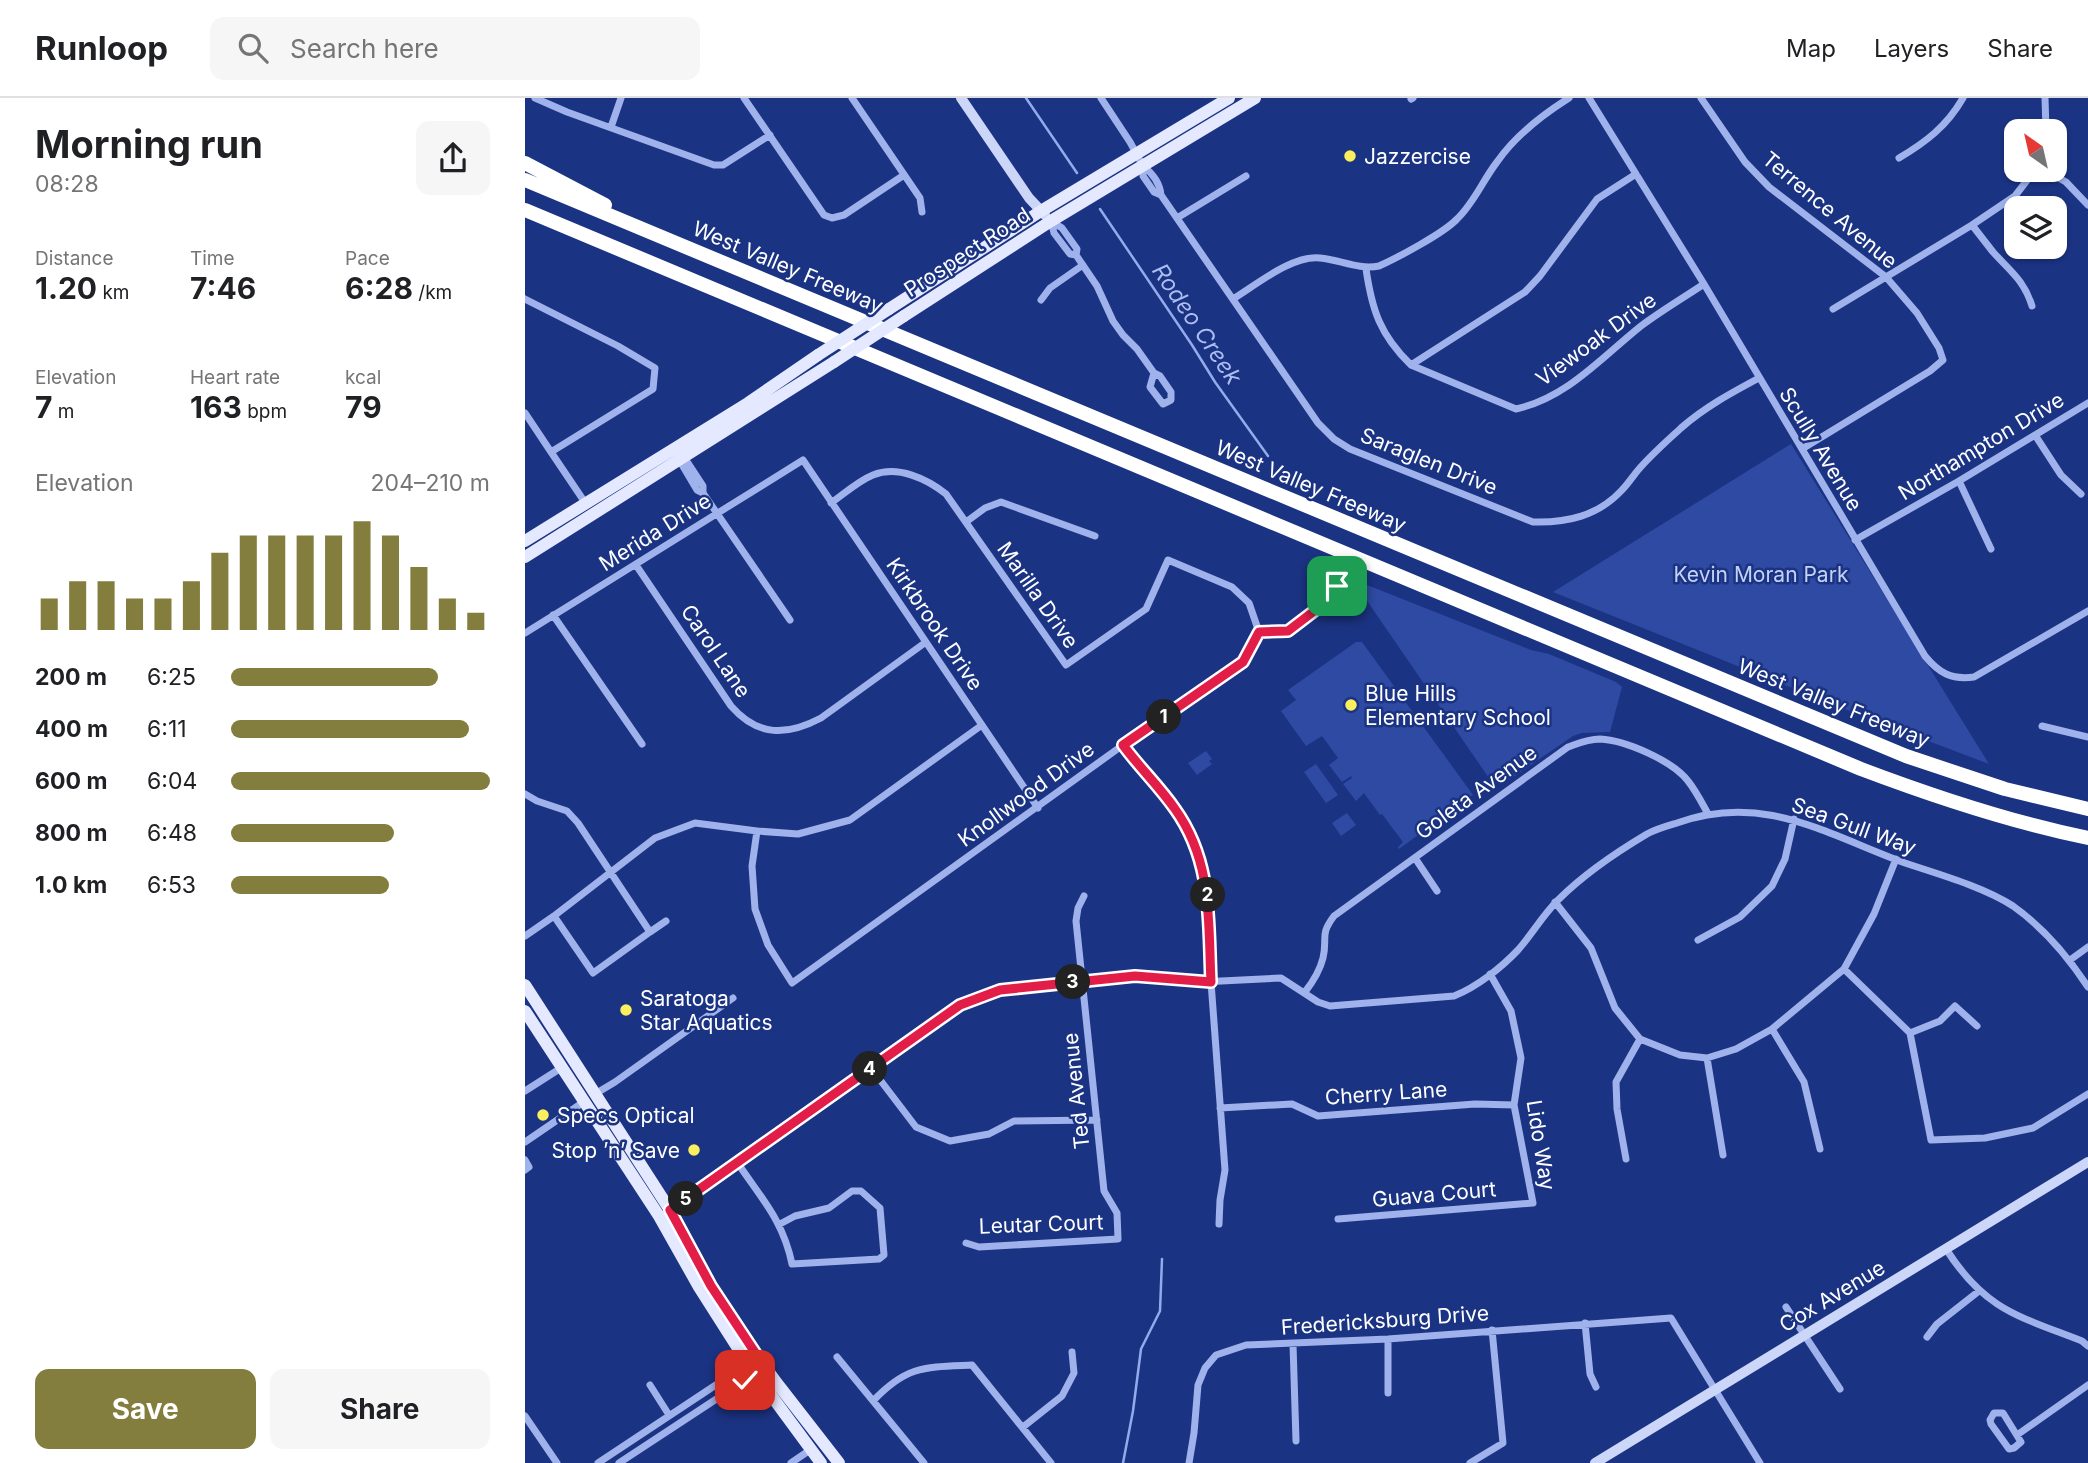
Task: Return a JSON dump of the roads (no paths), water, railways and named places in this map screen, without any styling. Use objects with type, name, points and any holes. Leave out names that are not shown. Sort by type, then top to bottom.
[{"type":"highway","points":[[525,163],[605,204],[618,219]]},
{"type":"highway","name":"West Valley Freeway","points":[[525,180],[1906,756],[2005,789],[2088,809]]},
{"type":"highway","points":[[525,211],[1861,769],[1940,799],[2088,838]]},
{"type":"main road","points":[[961,98],[1029,198],[1051,221]]},
{"type":"main road","name":"Prospect Road","points":[[679,455],[748,402],[888,309],[1041,211],[1229,98]]},
{"type":"main road","name":"Prospect Road","points":[[525,557],[589,509],[834,362],[1051,221],[1255,98]]},
{"type":"main road","name":"Prospect Road","points":[[526,538],[589,509]]},
{"type":"main road","points":[[525,985],[590,1098],[711,1286],[756,1366],[821,1463]]},
{"type":"main road","points":[[525,1011],[561,1068],[590,1098]]},
{"type":"main road","name":"Cox Avenue","points":[[1595,1463],[2088,1162]]},
{"type":"main road","points":[[756,1366],[839,1463]]},
{"type":"street","points":[[535,98],[714,165],[723,165],[770,135]]},
{"type":"street","points":[[611,127],[621,98]]},
{"type":"street","points":[[744,98],[820,211],[832,218],[844,215],[904,175]]},
{"type":"street","points":[[852,98],[920,198],[922,212]]},
{"type":"street","name":"Saraglen Drive","points":[[1101,98],[1136,153],[1143,166],[1143,176],[1154,191],[1161,195],[1318,424],[1350,449],[1533,522],[1556,523],[1573,520],[1597,510],[1621,492],[1639,469],[1684,425],[1710,405],[1759,378]]},
{"type":"street","points":[[1233,299],[1285,267],[1309,258],[1329,259],[1366,269],[1389,262],[1453,224],[1466,210],[1497,160],[1533,124],[1569,98]]},
{"type":"street","name":"Scully Avenue","points":[[1589,98],[1704,284],[1925,656],[1935,668],[1948,676],[1973,677],[2088,611]]},
{"type":"street","name":"Terrence Avenue","points":[[1701,98],[1745,162],[1769,187],[1886,277],[1917,313],[1939,348],[1943,360],[1930,371],[1802,449]]},
{"type":"street","points":[[1899,158],[1944,126],[1963,98]]},
{"type":"street","points":[[2045,98],[2046,119]]},
{"type":"street","points":[[1411,365],[1524,292],[1540,276],[1597,199],[1636,174]]},
{"type":"street","points":[[1177,218],[1246,176]]},
{"type":"street","points":[[1833,309],[1972,225],[2015,196],[2026,182]]},
{"type":"street","points":[[2066,182],[2088,205]]},
{"type":"street","points":[[1051,221],[1054,233],[1070,254],[1076,255],[1097,286],[1113,321],[1154,373]]},
{"type":"street","points":[[1972,225],[2018,277],[2032,306]]},
{"type":"street","points":[[1041,300],[1050,288],[1083,265]]},
{"type":"street","name":"Viewoak Drive","points":[[1366,269],[1370,299],[1377,319],[1398,352],[1411,365],[1516,410],[1532,406],[1581,377],[1644,324],[1704,284]]},
{"type":"street","points":[[525,299],[655,368],[653,389],[551,452]]},
{"type":"street","name":"Northampton Drive","points":[[1855,540],[2088,403]]},
{"type":"street","points":[[525,413],[589,509]]},
{"type":"street","points":[[2035,435],[2061,475],[2081,494]]},
{"type":"street","points":[[679,455],[697,490],[703,493],[790,620]]},
{"type":"street","name":"Kirkbrook Drive","points":[[803,460],[1038,807]]},
{"type":"street","name":"Merida Drive","points":[[525,633],[803,460]]},
{"type":"street","name":"Marilla Drive","points":[[831,503],[873,475],[890,472],[924,479],[946,494],[1066,666],[1146,609],[1168,561],[1232,587],[1249,603],[1259,632]]},
{"type":"street","points":[[1959,481],[1991,549]]},
{"type":"street","points":[[966,522],[985,508],[1001,502],[1095,536]]},
{"type":"street","name":"Carol Lane","points":[[636,565],[731,706],[752,724],[775,732],[807,725],[821,718],[926,642]]},
{"type":"street","points":[[1259,632],[1288,631],[1326,602],[1337,586]]},
{"type":"street","points":[[553,615],[642,744]]},
{"type":"street","name":"Knollwood Drive","points":[[757,831],[751,866],[755,909],[768,945],[792,983],[1243,662],[1259,632]]},
{"type":"street","points":[[525,936],[655,838],[695,823],[798,834],[850,820],[982,725]]},
{"type":"street","points":[[2042,726],[2088,737]]},
{"type":"street","name":"Goleta Avenue","points":[[1305,992],[1323,958],[1325,928],[1334,916],[1558,754],[1584,741],[1616,741],[1668,764],[1687,779],[1708,814]]},
{"type":"street","points":[[1123,745],[1176,810],[1198,851],[1207,894],[1225,1170],[1219,1224]]},
{"type":"street","points":[[525,794],[537,802],[567,811],[578,823],[650,932]]},
{"type":"street","name":"Sea Gull Way","points":[[665,1213],[960,1005],[1000,990],[1135,976],[1211,982],[1281,978],[1318,1002],[1330,1006],[1438,998],[1463,992],[1490,974],[1517,950],[1555,902],[1579,881],[1650,832],[1708,814],[1756,813],[1794,819],[2011,904],[2042,929],[2070,960],[2088,987]]},
{"type":"street","points":[[1698,940],[1740,917],[1772,886],[1785,859],[1794,819]]},
{"type":"street","points":[[1415,858],[1437,891]]},
{"type":"street","points":[[1555,902],[1591,948],[1615,1009],[1640,1039],[1680,1055],[1707,1058],[1736,1049],[1772,1029],[1844,969],[1874,914],[1896,859]]},
{"type":"street","name":"Ted Avenue","points":[[1084,896],[1076,921],[1081,981],[1104,1191],[1117,1213],[1118,1239]]},
{"type":"street","points":[[554,916],[593,973],[666,921]]},
{"type":"street","points":[[2070,960],[2088,947]]},
{"type":"street","points":[[1844,969],[1910,1032],[1931,1140],[1985,1138],[2033,1128],[2088,1094]]},
{"type":"street","name":"Lido Way","points":[[1490,974],[1511,1011],[1521,1058],[1514,1105],[1532,1203]]},
{"type":"street","points":[[525,1142],[615,1083],[733,998]]},
{"type":"street","points":[[1910,1032],[1940,1021],[1955,1006],[1977,1026]]},
{"type":"street","points":[[1772,1029],[1804,1082],[1820,1149]]},
{"type":"street","points":[[1626,1159],[1616,1110],[1616,1082],[1640,1039]]},
{"type":"street","points":[[1707,1058],[1723,1155]]},
{"type":"street","points":[[525,1091],[561,1068]]},
{"type":"street","points":[[871,1068],[916,1127],[950,1141],[989,1134],[1014,1121],[1097,1120]]},
{"type":"street","name":"Cherry Lane","points":[[1220,1108],[1292,1104],[1318,1116],[1475,1104],[1514,1105]]},
{"type":"street","points":[[525,1160],[529,1167],[525,1170]]},
{"type":"street","points":[[737,1162],[780,1224],[792,1264],[879,1259],[884,1255],[880,1208],[861,1191],[852,1191],[829,1208],[795,1216],[780,1224]]},
{"type":"street","name":"Guava Court","points":[[1338,1219],[1532,1203]]},
{"type":"street","name":"Leutar Court","points":[[966,1244],[979,1247],[1118,1239]]},
{"type":"street","points":[[1946,1249],[1966,1278],[1998,1306],[2082,1341],[2088,1346]]},
{"type":"street","points":[[1927,1337],[1937,1324],[1979,1291]]},
{"type":"street","points":[[1786,1307],[1840,1389]]},
{"type":"street","name":"Fredericksburg Drive","points":[[1189,1463],[1198,1385],[1205,1368],[1216,1355],[1246,1345],[1388,1339],[1671,1318],[1714,1390]]},
{"type":"street","points":[[1585,1323],[1590,1374],[1596,1387]]},
{"type":"street","points":[[1470,1463],[1503,1443],[1492,1330]]},
{"type":"street","points":[[1388,1339],[1388,1393]]},
{"type":"street","points":[[1293,1344],[1296,1441]]},
{"type":"street","points":[[1023,1427],[1062,1396],[1074,1373],[1072,1352]]},
{"type":"street","points":[[838,1357],[923,1463]]},
{"type":"street","points":[[873,1401],[914,1371],[972,1364],[1051,1463]]},
{"type":"street","points":[[598,1463],[688,1402],[756,1366]]},
{"type":"street","points":[[619,1463],[695,1412],[756,1366]]},
{"type":"street","points":[[650,1385],[669,1415]]},
{"type":"street","points":[[2018,1435],[2088,1385]]},
{"type":"street","points":[[1714,1390],[1760,1463]]},
{"type":"street","points":[[688,1402],[695,1412]]},
{"type":"street","points":[[1994,1413],[2003,1413],[2018,1435],[2021,1442],[2014,1448],[2009,1448],[1991,1424],[1994,1413]]},
{"type":"street","points":[[525,1416],[557,1463]]},
{"type":"street","points":[[634,1439],[640,1449]]},
{"type":"street","points":[[791,1463],[810,1450]]},
{"type":"waterway","name":"Rodeo Creek","points":[[1026,98],[1077,173]]},
{"type":"waterway","name":"Rodeo Creek","points":[[1100,209],[1215,382],[1268,456]]},
{"type":"waterway","name":"Rodeo Creek","points":[[1123,1463],[1141,1349],[1160,1311],[1162,1259]]},
{"type":"place","name":"Jazzercise","points":[[1350,156]]},
{"type":"place","name":"Blue Hills Elementary School","points":[[1351,705]]},
{"type":"place","name":"Saratoga Star Aquatics","points":[[626,1010]]},
{"type":"place","name":"Specs Optical","points":[[543,1115]]},
{"type":"place","name":"Stop ’n’ Save","points":[[694,1150]]},
{"type":"park label","name":"Kevin Moran Park","points":[[1761,574]]}]
